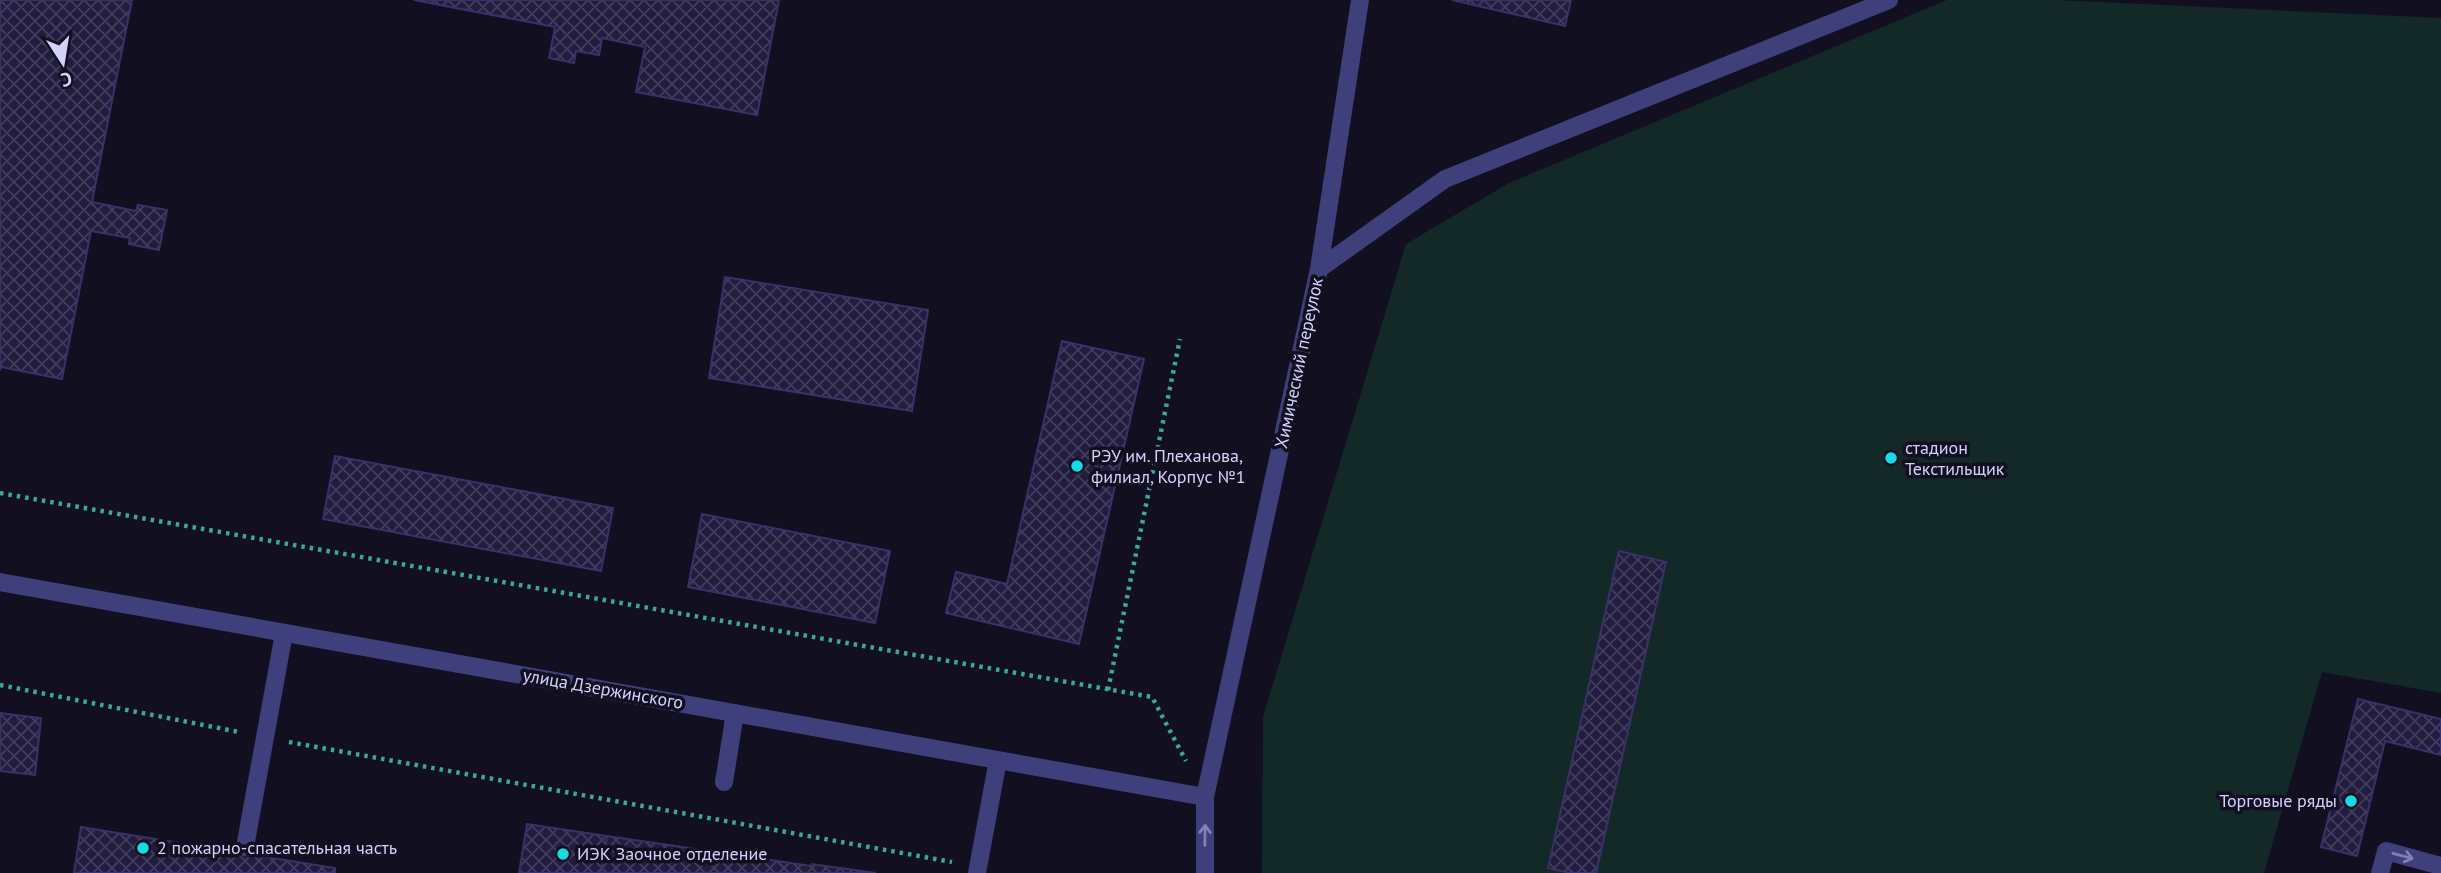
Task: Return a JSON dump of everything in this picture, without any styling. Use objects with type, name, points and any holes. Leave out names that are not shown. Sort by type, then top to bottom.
[{"type":"street","points":[[1319,269],[1360,0]]},
{"type":"street","name":"Химический переулок","points":[[1205,873],[1205,797],[1319,269],[1445,179],[1889,0]]},
{"type":"street","name":"улица Дзержинского","points":[[0,582],[1205,797]]},
{"type":"street","points":[[245,847],[284,633]]},
{"type":"street","points":[[724,782],[735,713]]},
{"type":"street","points":[[978,870],[998,760]]},
{"type":"street","points":[[2380,873],[2386,851],[2441,866]]},
{"type":"path","points":[[1108,690],[1180,339]]},
{"type":"path","points":[[0,493],[1152,697],[1205,797]]},
{"type":"path","points":[[0,685],[978,870]]},
{"type":"green space","name":"стадион Текстильщик","points":[[1947,0],[2057,0],[2441,18],[2441,693],[2322,672],[2264,873],[1262,873],[1263,717],[1406,244],[1509,183]]},
{"type":"building","points":[[0,0],[132,0],[92,202],[136,211],[138,205],[167,210],[159,250],[129,244],[130,238],[91,231],[62,379],[1,367],[0,370]]},
{"type":"building","points":[[414,0],[779,0],[757,115],[636,92],[645,47],[602,38],[599,55],[576,51],[574,63],[549,58],[555,27]]},
{"type":"building","points":[[1452,0],[1571,0],[1565,26]]},
{"type":"building","points":[[725,277],[928,310],[912,411],[709,378]]},
{"type":"building","name":"РЭУ им. Плеханова, филиал, Корпус №1","points":[[1062,341],[1144,359],[1079,644],[946,613],[956,572],[1007,584]]},
{"type":"building","points":[[335,456],[613,508],[601,571],[323,519]]},
{"type":"building","points":[[702,514],[890,551],[875,623],[688,587]]},
{"type":"building","points":[[1619,551],[1666,562],[1596,873],[1570,873],[1548,868]]},
{"type":"building","name":"Торговые ряды","points":[[2358,699],[2441,719],[2441,755],[2385,741],[2357,856],[2321,847]]},
{"type":"building","points":[[0,713],[41,718],[35,775],[0,771]]},
{"type":"building","name":"ИЭК Заочное отделение","points":[[527,824],[607,836],[601,873],[519,873]]},
{"type":"building","name":"2 пожарно-спасательная часть","points":[[81,827],[335,868],[335,873],[74,873]]},
{"type":"building","points":[[607,836],[811,866],[876,873],[601,873]]},
{"type":"place","name":"стадион Текстильщик","points":[[1891,458]]},
{"type":"place","name":"РЭУ им. Плеханова, филиал, Корпус №1","points":[[1077,466]]},
{"type":"place","name":"Торговые ряды","points":[[2351,801]]},
{"type":"place","name":"2 пожарно-спасательная часть","points":[[143,848]]},
{"type":"place","name":"ИЭК Заочное отделение","points":[[563,854]]}]
